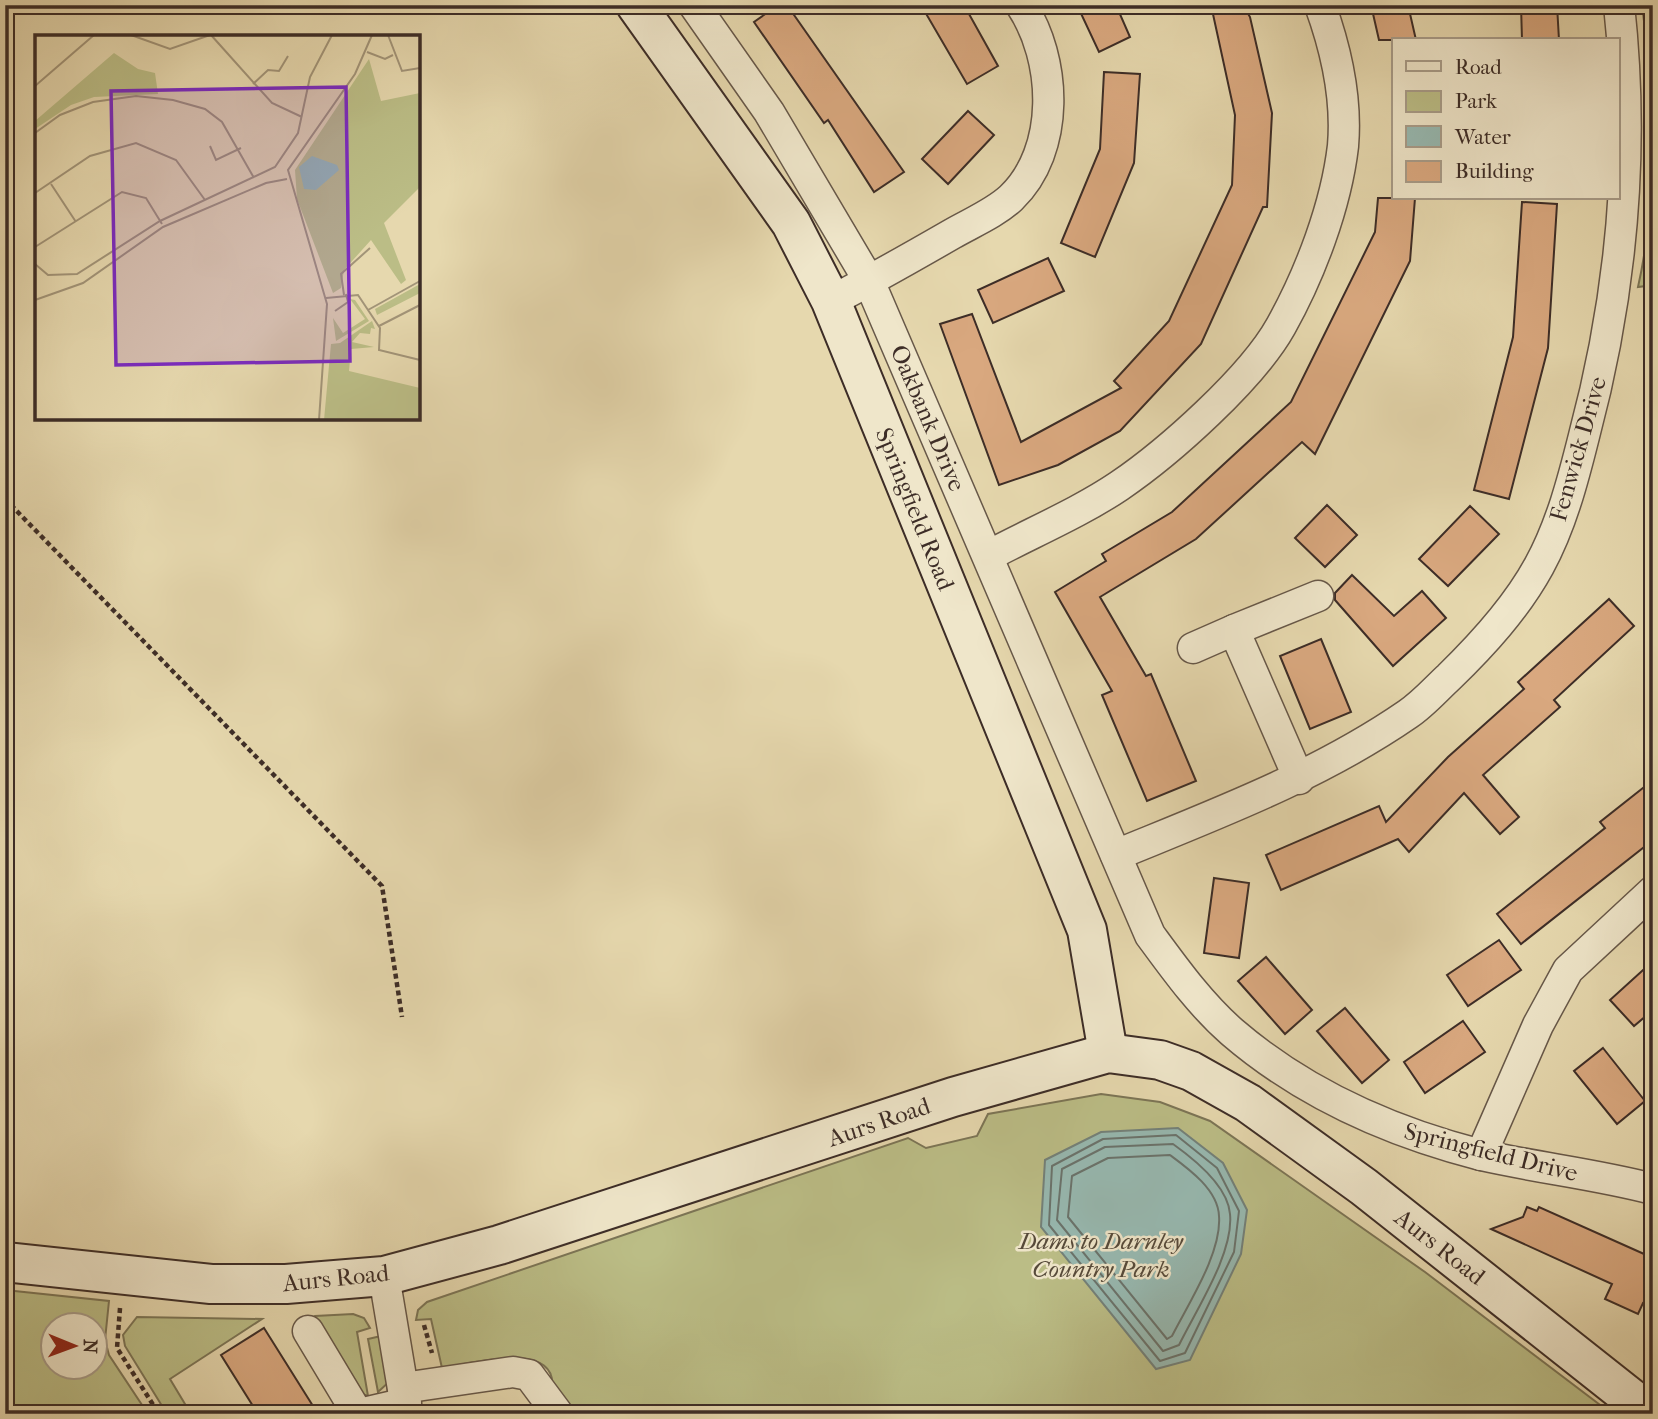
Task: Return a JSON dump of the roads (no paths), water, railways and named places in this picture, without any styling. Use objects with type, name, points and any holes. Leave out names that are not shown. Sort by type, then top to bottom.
[{"type":"street","name":"Springfield Road","points":[[636,5],[791,223],[831,301],[1087,930],[1108,1053]]},
{"type":"street","name":"Oakbank Drive","points":[[694,5],[769,112],[869,281],[1116,855]]},
{"type":"street","points":[[831,301],[1010,198],[1030,174],[1042,139],[1049,98],[1045,58],[1021,5]]},
{"type":"street","points":[[988,556],[1119,486],[1199,420],[1235,384],[1280,328],[1311,260],[1332,196],[1343,145],[1342,92],[1320,5]]},
{"type":"street","name":"Fenwick Drive","points":[[1116,855],[1299,779],[1410,713],[1458,668],[1502,621],[1539,566],[1567,500],[1601,374],[1621,262],[1627,152],[1626,68],[1619,5]]},
{"type":"street","points":[[1193,648],[1318,596]]},
{"type":"street","points":[[1234,630],[1299,779]]},
{"type":"street","name":"Springfield Drive","points":[[1116,855],[1150,935],[1185,983],[1231,1031],[1282,1070],[1331,1099],[1386,1126],[1481,1154],[1653,1189]]},
{"type":"street","points":[[1481,1154],[1538,1025],[1568,970],[1653,891]]},
{"type":"street","name":"Aurs Road","points":[[5,1262],[211,1284],[310,1283],[384,1276],[499,1245],[953,1097],[1108,1053],[1160,1060],[1191,1072],[1248,1103],[1364,1187],[1651,1414]]},
{"type":"street","points":[[384,1276],[405,1402]]},
{"type":"street","points":[[308,1331],[356,1411],[363,1413],[521,1373],[530,1375],[539,1384],[558,1414]]},
{"type":"water","points":[[1178,1128],[1223,1163],[1247,1210],[1241,1254],[1190,1360],[1156,1369],[1041,1227],[1045,1160],[1101,1132]]},
{"type":"park label","name":"Dams to Darnley Country Park","points":[[1101,1255]]}]
